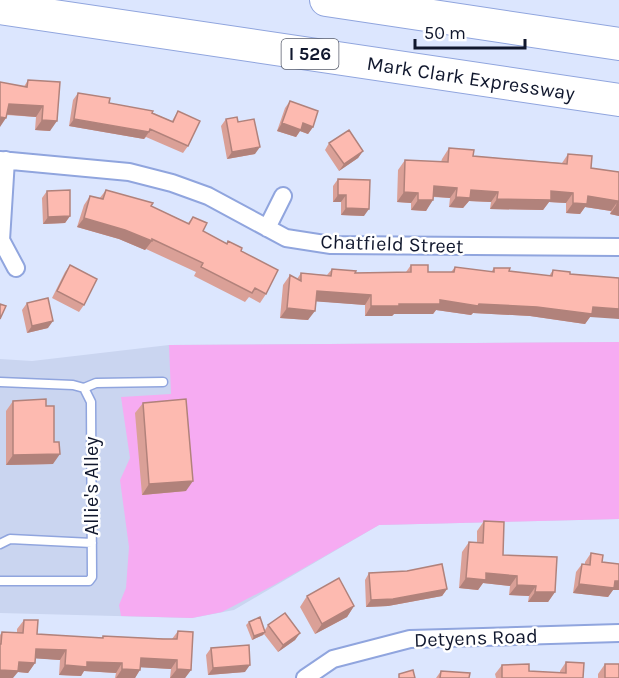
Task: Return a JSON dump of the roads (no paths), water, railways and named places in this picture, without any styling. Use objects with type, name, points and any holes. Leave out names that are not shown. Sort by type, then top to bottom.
[{"type":"highway","points":[[326,0],[619,44]]},
{"type":"highway","name":"Mark Clark Expressway","points":[[0,8],[619,100]]},
{"type":"street","name":"Chatfield Street","points":[[3,160],[129,172],[172,183],[208,196],[285,238],[332,245],[619,247]]},
{"type":"street","points":[[3,160],[1,240],[16,268]]},
{"type":"street","points":[[267,228],[283,196]]},
{"type":"street","name":"Detyens Road","points":[[304,678],[333,658],[410,639],[619,633]]},
{"type":"lane","points":[[0,382],[55,383],[84,388],[96,383],[163,382]]},
{"type":"lane","name":"Allie's Alley","points":[[1,577],[89,581],[92,577],[91,402],[84,388]]},
{"type":"lane","points":[[0,544],[10,539],[92,543]]}]
